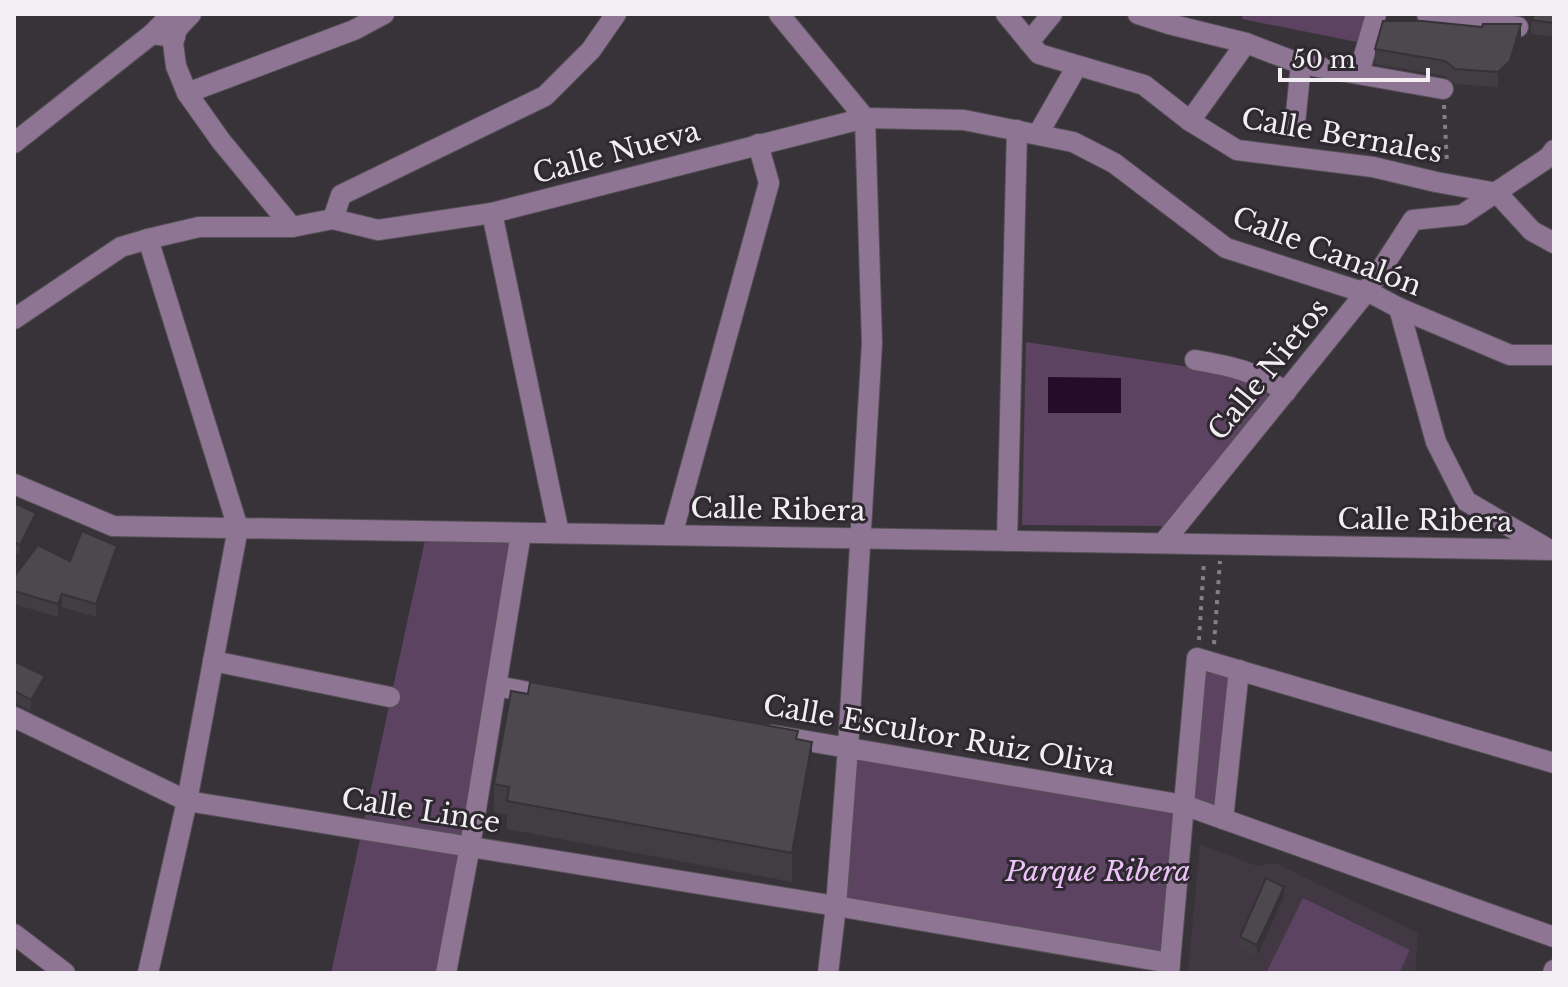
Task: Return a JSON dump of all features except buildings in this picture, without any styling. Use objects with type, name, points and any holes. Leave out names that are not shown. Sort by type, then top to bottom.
[{"type":"street","points":[[14,143],[152,34],[172,14]]},
{"type":"street","points":[[191,14],[177,29],[175,37],[176,66],[187,93],[221,141],[292,227]]},
{"type":"street","points":[[187,93],[342,35],[384,14]]},
{"type":"street","points":[[14,319],[121,247],[199,227],[292,227],[333,219],[341,195],[545,96],[591,50],[616,14]]},
{"type":"street","points":[[779,14],[865,118],[872,343],[848,748],[828,973]]},
{"type":"street","points":[[1006,14],[1029,42],[1052,14]]},
{"type":"street","points":[[1138,14],[1246,43],[1301,64],[1443,89]]},
{"type":"street","points":[[1359,73],[1376,14]]},
{"type":"street","points":[[1427,14],[1518,27]]},
{"type":"street","points":[[152,34],[175,37]]},
{"type":"street","name":"Calle Bernales","points":[[1029,42],[1039,54],[1144,85],[1190,121],[1237,150],[1373,167],[1497,193]]},
{"type":"street","points":[[1190,121],[1246,43]]},
{"type":"street","points":[[1295,123],[1301,64]]},
{"type":"street","points":[[1007,541],[1027,132],[1077,66]]},
{"type":"street","name":"Calle Nueva","points":[[333,219],[378,230],[492,213],[865,118]]},
{"type":"street","name":"Calle Canalón","points":[[865,118],[964,120],[1073,142],[1114,163],[1226,248],[1367,291],[1399,308],[1510,355],[1554,355]]},
{"type":"street","points":[[672,535],[769,183],[758,144]]},
{"type":"street","points":[[1554,150],[1549,157],[1497,193],[1532,231],[1554,243]]},
{"type":"street","name":"Calle Nietos","points":[[1163,543],[1367,291],[1413,220],[1462,215],[1497,193]]},
{"type":"street","points":[[492,213],[559,533]]},
{"type":"street","points":[[148,239],[238,528],[187,801],[148,973]]},
{"type":"street","points":[[1399,308],[1436,442],[1466,501],[1552,551]]},
{"type":"street","points":[[1195,360],[1237,367],[1263,376],[1286,392]]},
{"type":"street","name":"Calle Ribera","points":[[14,484],[113,526],[1552,551]]},
{"type":"street","points":[[446,973],[521,533]]},
{"type":"street","points":[[1169,968],[1184,805],[1205,660],[1554,763]]},
{"type":"street","points":[[213,661],[390,697]]},
{"type":"street","points":[[1223,819],[1239,670]]},
{"type":"street","points":[[496,686],[573,700]]},
{"type":"street","name":"Calle Lince","points":[[14,717],[187,801],[836,906],[1169,968]]},
{"type":"street","name":"Calle Escultor Ruiz Oliva","points":[[756,732],[1184,805],[1554,937]]},
{"type":"street","points":[[14,934],[65,973]]},
{"type":"path","points":[[1443,89],[1446,183]]},
{"type":"path","points":[[1205,660],[1214,544]]},
{"type":"path","points":[[1205,660],[1214,544]]},
{"type":"shaded area","points":[[1048,377],[1121,378],[1121,413],[1048,413]]},
{"type":"shaded area","points":[[1200,844],[1257,866],[1275,863],[1418,933],[1415,973],[1188,973]]},
{"type":"green space","points":[[1243,14],[1371,14],[1362,43],[1242,19]]},
{"type":"green space","points":[[1026,342],[1235,374],[1267,390],[1268,398],[1163,526],[1022,525]]},
{"type":"green space","points":[[427,531],[521,533],[446,973],[331,973]]},
{"type":"green space","name":"Parque Ribera","points":[[1197,658],[1239,670],[1223,819],[1185,805],[1170,963],[836,906],[848,748],[1184,805]]},
{"type":"green space","points":[[1303,898],[1410,950],[1399,973],[1266,973]]}]
